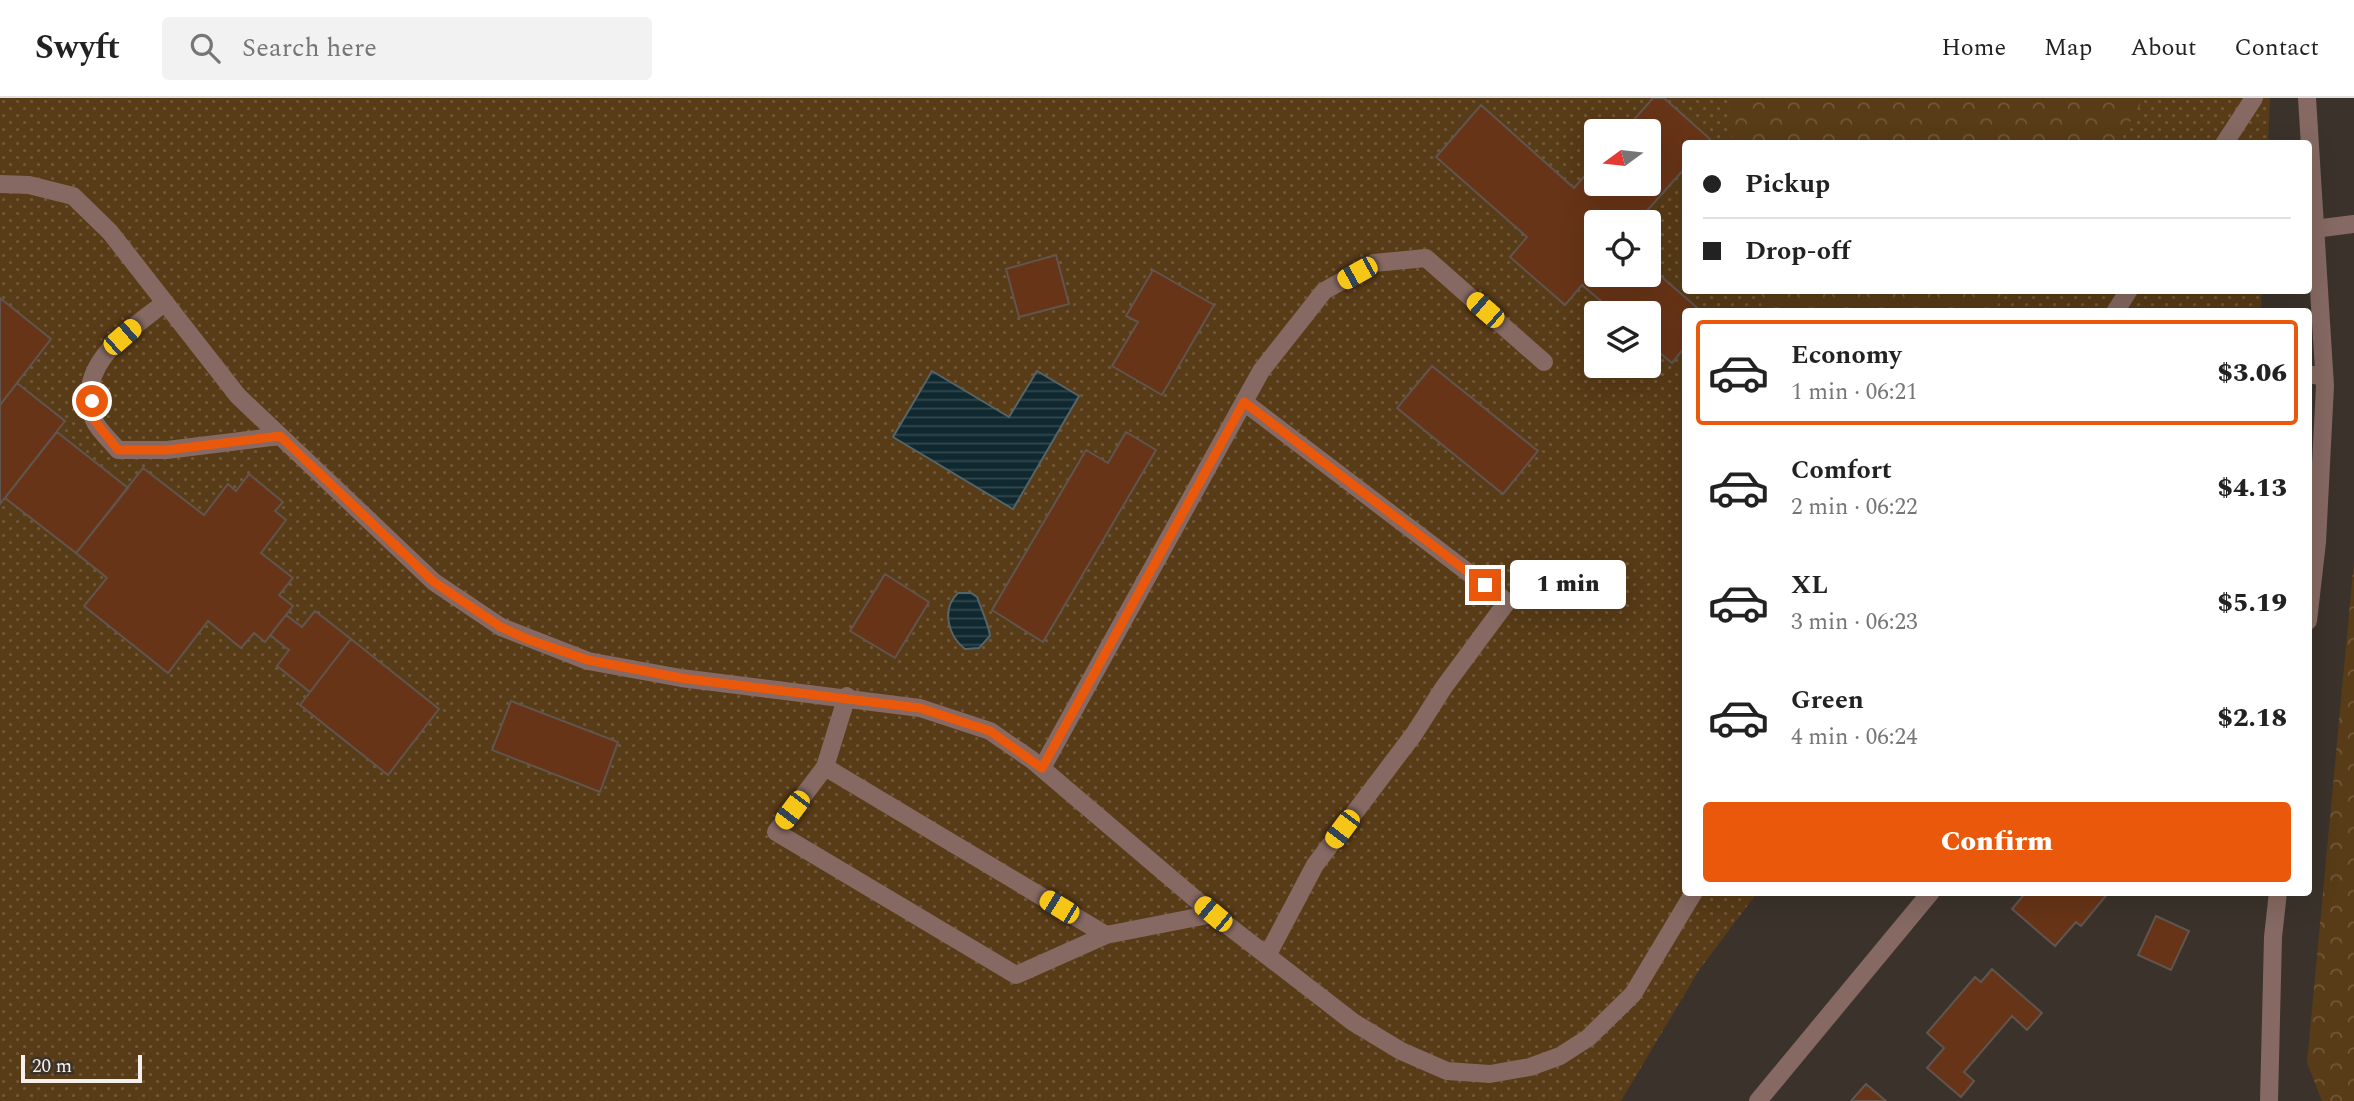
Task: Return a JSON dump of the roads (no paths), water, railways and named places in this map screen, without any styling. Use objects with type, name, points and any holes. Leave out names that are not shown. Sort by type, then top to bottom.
[{"type":"street","points":[[2227,140],[2254,98]]},
{"type":"street","points":[[2307,98],[2309,140]]},
{"type":"street","points":[[0,184],[29,185],[73,196],[110,232],[163,304],[238,396],[434,582],[501,627],[588,660],[681,678],[847,696],[920,708],[990,731],[1042,768],[1213,914],[1353,1022],[1401,1051],[1447,1071],[1490,1074],[1530,1067],[1560,1056],[1588,1038],[1633,994],[1692,896]]},
{"type":"street","points":[[2312,192],[2317,542],[2312,586]]},
{"type":"street","points":[[2314,229],[2354,224]]},
{"type":"street","points":[[1042,768],[1261,372],[1324,291],[1374,263],[1426,258],[1544,362]]},
{"type":"street","points":[[163,304],[105,352],[90,382],[94,420],[118,450],[167,450],[280,436]]},
{"type":"street","points":[[1244,402],[1507,602],[1444,687],[1414,734],[1315,865],[1268,956]]},
{"type":"street","points":[[847,696],[825,767],[776,832],[1016,975],[1106,936],[1213,914]]},
{"type":"street","points":[[825,767],[1106,936]]},
{"type":"street","points":[[1758,1101],[1928,896]]},
{"type":"street","points":[[2269,1101],[2273,937],[2278,896]]},
{"type":"water","points":[[932,371],[1009,417],[1037,371],[1079,396],[1013,509],[893,437]]},
{"type":"water","points":[[958,593],[971,593],[977,597],[983,612],[990,636],[979,648],[965,649],[951,630],[948,614]]}]
